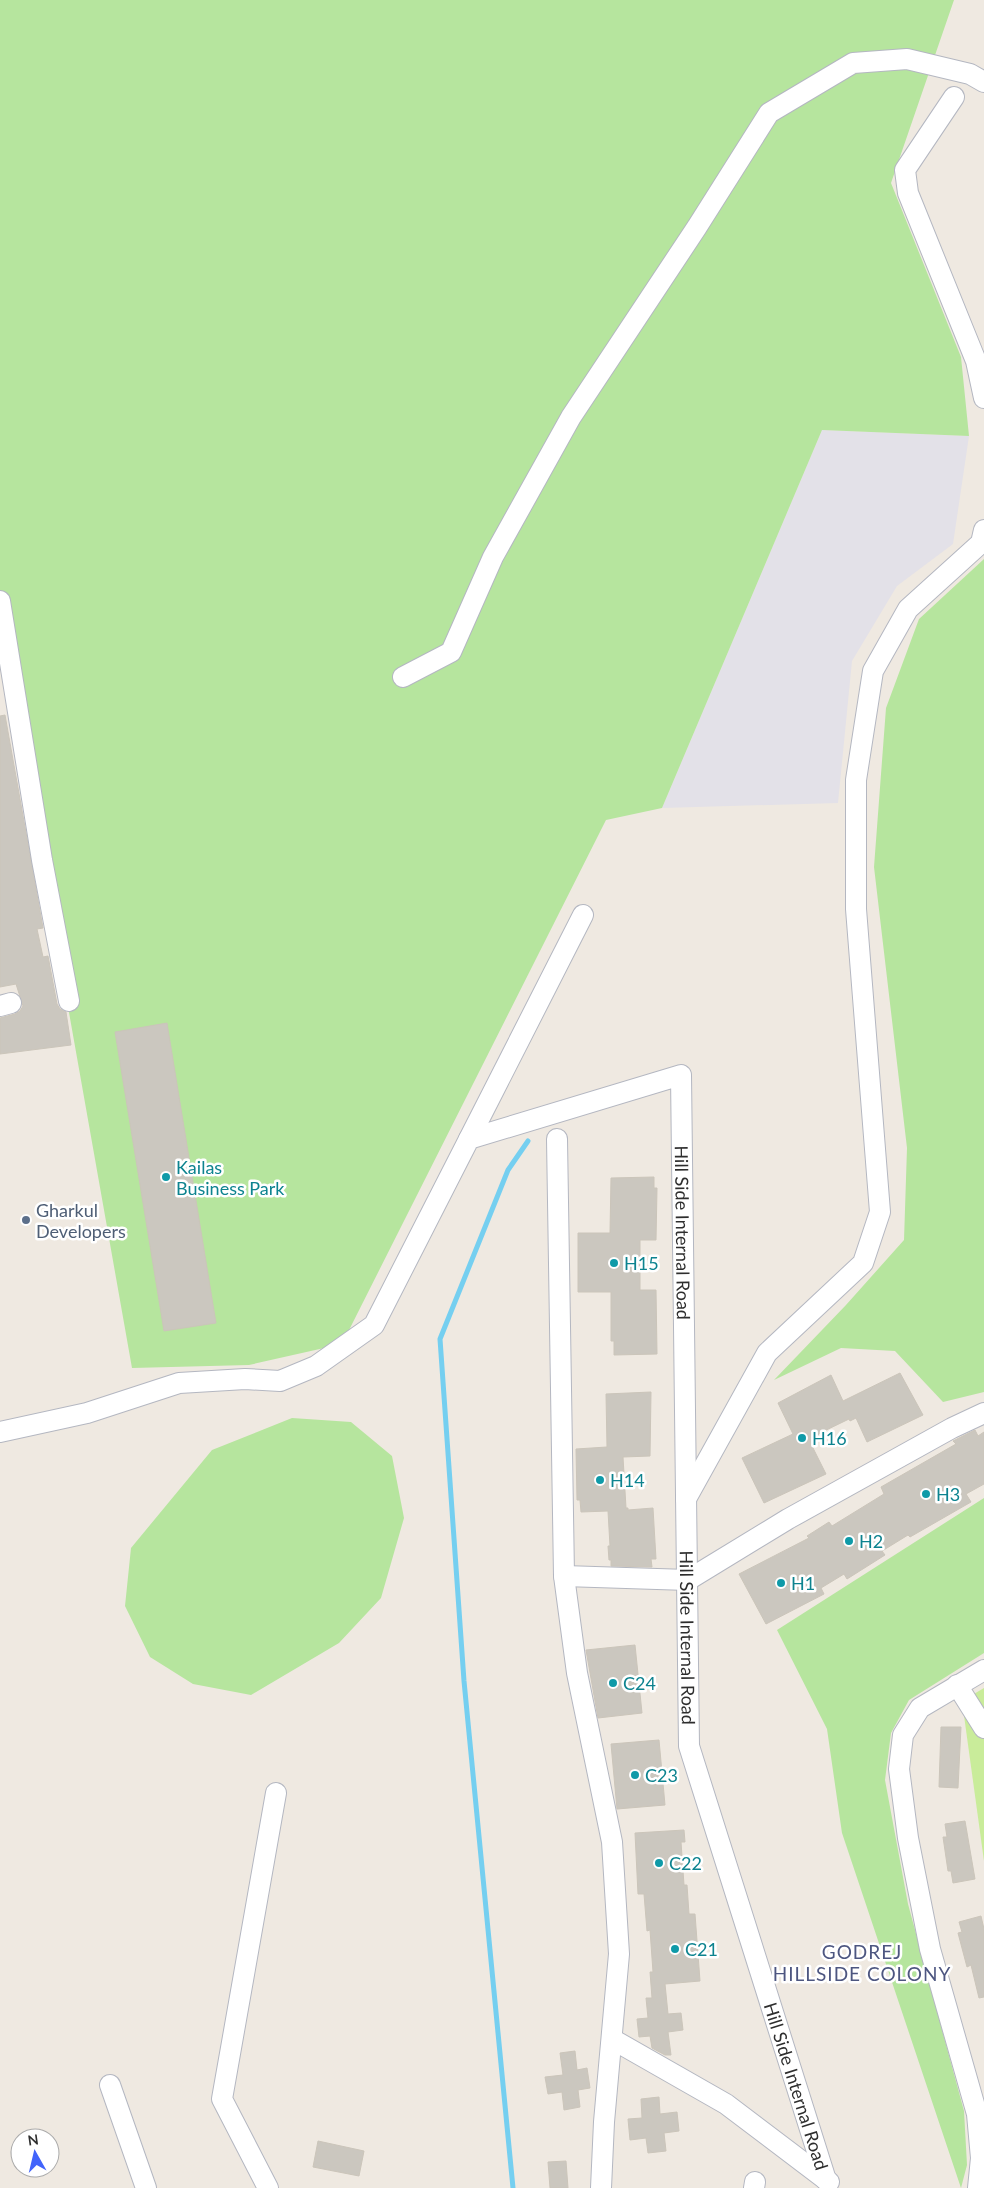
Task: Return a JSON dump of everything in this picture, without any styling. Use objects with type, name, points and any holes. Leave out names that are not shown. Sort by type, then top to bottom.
[{"type":"street","points":[[404,677],[451,652],[492,557],[571,417],[697,227],[769,113],[853,63],[907,59],[970,74],[984,82]]},
{"type":"street","points":[[954,96],[905,170],[908,193],[976,361],[984,398]]},
{"type":"street","points":[[685,1499],[767,1353],[863,1263],[880,1212],[856,908],[856,780],[873,671],[908,609],[981,543],[984,530]]},
{"type":"street","points":[[0,601],[42,860],[69,1001]]},
{"type":"street","points":[[0,1432],[87,1413],[179,1383],[245,1379],[280,1381],[316,1366],[374,1325],[583,915]]},
{"type":"street","name":"Hill Side Internal Road","points":[[469,1139],[681,1075],[689,1746],[832,2184]]},
{"type":"street","points":[[557,1139],[564,1576],[577,1673],[612,1842],[619,1954],[604,2122],[601,2188]]},
{"type":"street","points":[[564,1576],[688,1580],[788,1519],[952,1428],[984,1413]]},
{"type":"street","points":[[970,1678],[984,1704]]},
{"type":"street","points":[[970,1678],[984,1728]]},
{"type":"street","points":[[970,1678],[920,1708],[903,1735],[899,1769],[908,1838],[930,1949],[977,2114],[981,2158],[978,2188]]},
{"type":"street","points":[[268,2188],[222,2099],[276,1794]]},
{"type":"street","points":[[612,2038],[726,2104],[832,2184]]},
{"type":"street","points":[[110,2085],[146,2188]]},
{"type":"shaded area","points":[[822,430],[969,436],[953,544],[897,586],[852,661],[838,803],[662,808]]},
{"type":"green space","points":[[0,0],[954,0],[891,183],[961,357],[969,436],[822,430],[662,808],[606,820],[342,1344],[249,1365],[132,1368],[0,623]]},
{"type":"green space","points":[[984,559],[984,1392],[943,1402],[895,1351],[841,1348],[774,1380],[846,1305],[904,1240],[907,1148],[874,867],[886,708],[919,619]]},
{"type":"green space","points":[[292,1418],[351,1422],[392,1456],[404,1518],[381,1598],[339,1643],[251,1695],[193,1684],[150,1657],[125,1606],[131,1548],[212,1450]]},
{"type":"green space","points":[[984,1498],[984,1653],[909,1700],[891,1733],[885,1780],[908,1904],[964,2111],[967,2165],[961,2188],[842,1833],[827,1729],[777,1630]]},
{"type":"green space","points":[[984,1688],[984,1861],[962,1701]]},
{"type":"building","points":[[5,715],[43,928],[37,929],[43,957],[48,956],[57,1004],[60,1009],[66,1012],[71,1045],[0,1054],[0,1018],[15,1014],[23,1006],[16,984],[0,987],[0,716]]},
{"type":"building","name":"Kailas Business Park","points":[[167,1023],[216,1323],[164,1331],[115,1032]]},
{"type":"building","name":"H15","points":[[654,1177],[654,1188],[657,1188],[656,1240],[640,1240],[640,1290],[656,1290],[657,1354],[614,1355],[614,1341],[611,1341],[611,1292],[578,1292],[578,1233],[610,1233],[611,1178]]},
{"type":"building","name":"H16","points":[[900,1373],[923,1415],[867,1442],[856,1418],[850,1421],[849,1419],[818,1434],[821,1439],[811,1444],[826,1474],[764,1503],[742,1458],[793,1434],[778,1403],[831,1375],[843,1401]]},
{"type":"building","name":"H14","points":[[651,1392],[650,1456],[623,1457],[626,1508],[628,1510],[653,1508],[656,1559],[651,1559],[652,1567],[611,1566],[608,1546],[610,1546],[608,1511],[581,1512],[580,1500],[577,1500],[576,1449],[607,1447],[606,1394]]},
{"type":"building","points":[[975,1430],[978,1436],[984,1432],[984,1484],[966,1494],[971,1502],[882,1551],[885,1555],[847,1579],[844,1574],[821,1588],[824,1594],[766,1624],[739,1574],[809,1538],[807,1536],[829,1522],[832,1526],[884,1494],[881,1487],[956,1444],[953,1441]]},
{"type":"building","name":"C24","points":[[635,1645],[642,1713],[598,1718],[586,1650]]},
{"type":"building","points":[[941,1727],[961,1727],[958,1788],[939,1787]]},
{"type":"building","name":"C23","points":[[659,1740],[665,1805],[617,1809],[611,1744]]},
{"type":"building","points":[[965,1821],[975,1879],[953,1883],[951,1871],[948,1871],[943,1837],[947,1837],[945,1824]]},
{"type":"building","points":[[684,1830],[685,1842],[681,1842],[684,1885],[687,1885],[689,1914],[695,1914],[700,1981],[665,1984],[668,2014],[681,2013],[683,2030],[668,2032],[671,2055],[665,2055],[652,2048],[650,2036],[639,2037],[637,2019],[648,2018],[646,1998],[652,1998],[650,1972],[653,1972],[650,1930],[647,1931],[644,1894],[638,1894],[635,1833]]},
{"type":"building","points":[[981,1916],[984,1929],[984,1997],[979,1998],[971,1965],[967,1967],[958,1933],[962,1932],[959,1922]]},
{"type":"building","points":[[575,2051],[577,2070],[587,2068],[590,2088],[578,2090],[580,2107],[564,2110],[562,2092],[548,2094],[545,2077],[563,2075],[560,2053]]},
{"type":"building","points":[[659,2097],[660,2114],[677,2112],[679,2131],[664,2133],[666,2151],[648,2153],[646,2138],[630,2140],[628,2119],[642,2118],[641,2099]]},
{"type":"building","points":[[318,2141],[364,2151],[359,2176],[313,2167]]},
{"type":"building","points":[[566,2161],[568,2188],[550,2188],[548,2162]]},
{"type":"waterway","points":[[513,2188],[464,1681],[440,1339],[508,1170],[528,1141]]},
{"type":"place","name":"Kailas Business Park","points":[[166,1177]]},
{"type":"place","name":"Gharkul Developers","points":[[26,1220]]},
{"type":"place","name":"H15","points":[[614,1263]]},
{"type":"place","name":"H16","points":[[802,1438]]},
{"type":"place","name":"H14","points":[[600,1480]]},
{"type":"place","name":"H3","points":[[926,1494]]},
{"type":"place","name":"H2","points":[[849,1541]]},
{"type":"place","name":"H1","points":[[781,1583]]},
{"type":"place","name":"C24","points":[[613,1683]]},
{"type":"place","name":"C23","points":[[635,1775]]},
{"type":"place","name":"C22","points":[[659,1863]]},
{"type":"place","name":"C21","points":[[675,1949]]},
{"type":"district","name":"GODREJ HILLSIDE COLONY","points":[[862,1962]]}]
